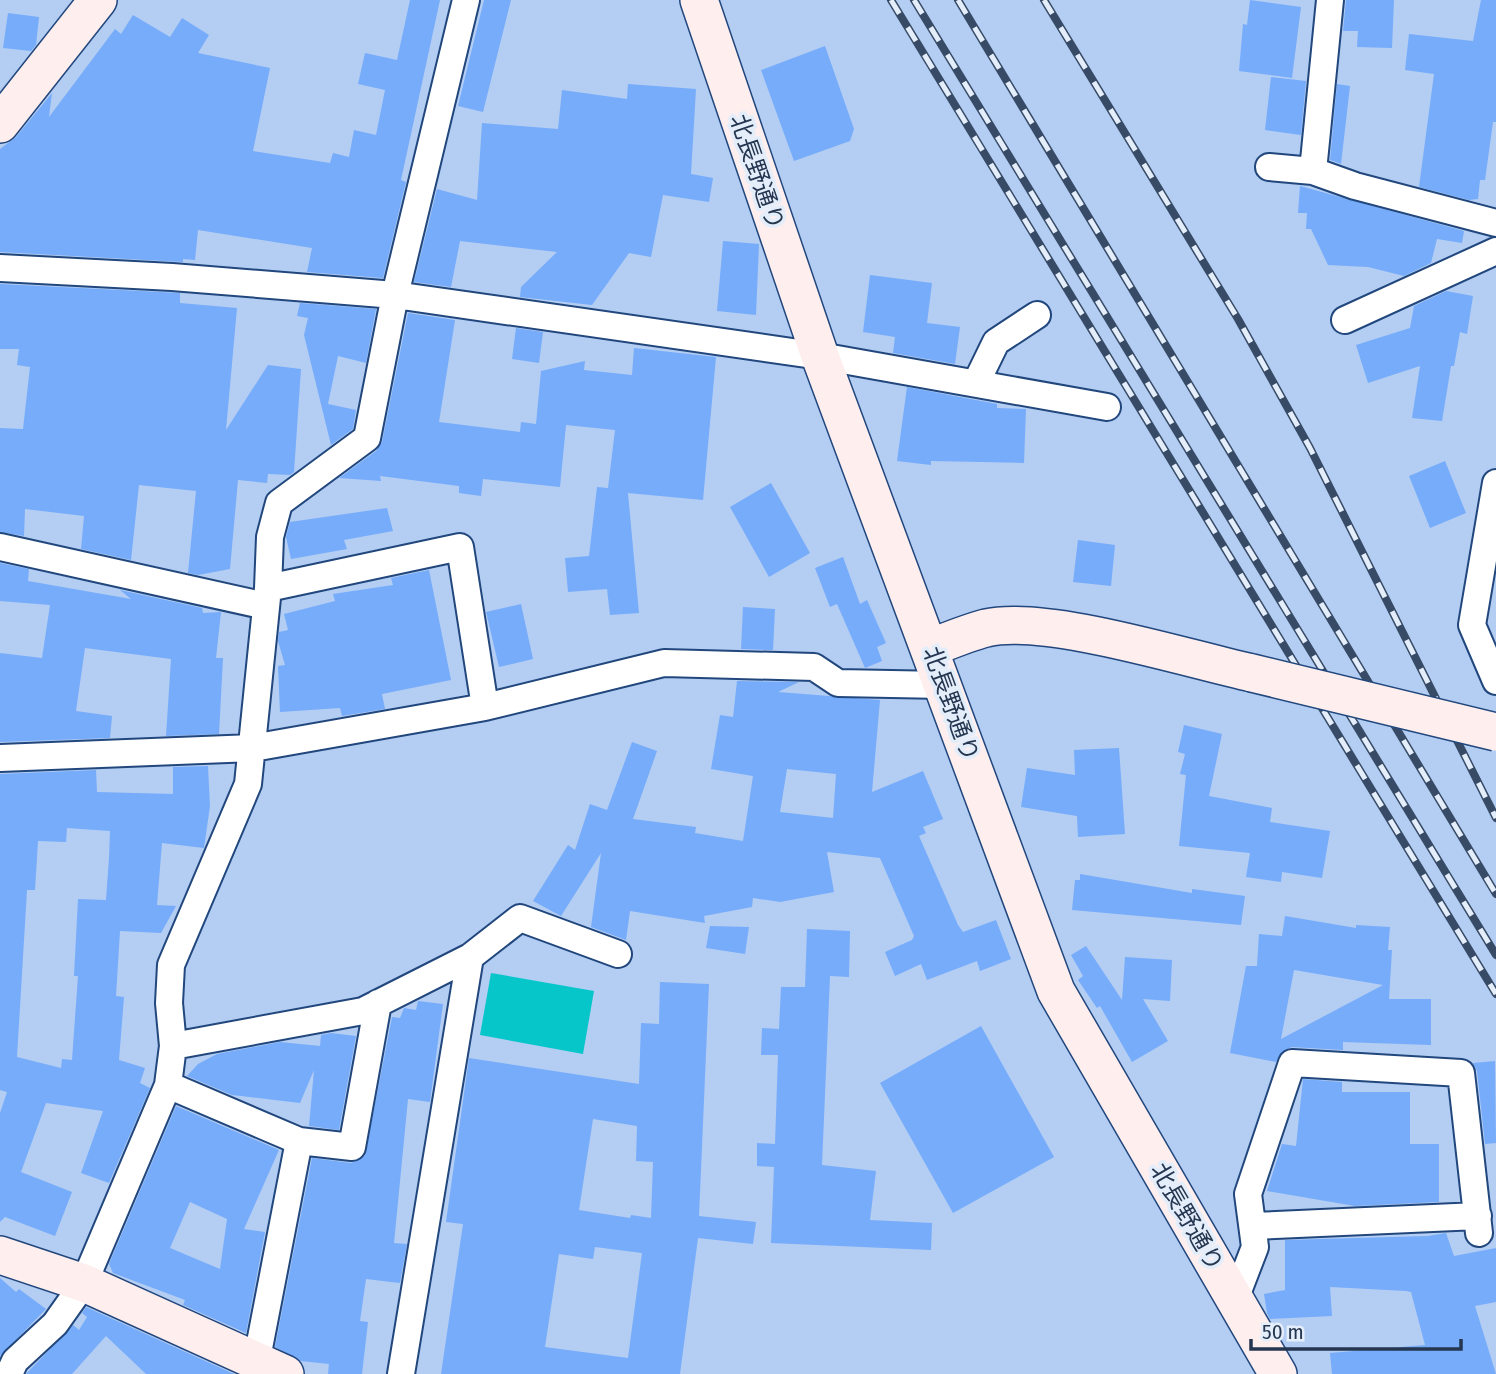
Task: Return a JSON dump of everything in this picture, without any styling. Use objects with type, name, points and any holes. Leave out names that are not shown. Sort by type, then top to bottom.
[{"type":"street","points":[[0,124],[98,0]]},
{"type":"street","points":[[9,1374],[15,1362],[55,1324],[84,1283],[169,1085],[173,1046],[169,1003],[171,965],[248,784],[267,597],[270,537],[279,503],[367,438],[395,295],[466,0]]},
{"type":"street","name":"北長野通り","points":[[699,0],[820,356],[944,685],[1055,991],[1278,1374]]},
{"type":"street","points":[[1313,171],[1330,0]]},
{"type":"street","points":[[1269,167],[1313,171],[1355,186],[1496,223]]},
{"type":"street","points":[[1345,320],[1496,251]]},
{"type":"street","points":[[0,268],[172,277],[395,295],[820,356],[977,381],[1107,407]]},
{"type":"street","points":[[977,381],[996,342],[1037,315]]},
{"type":"street","points":[[1494,675],[1472,625],[1496,483]]},
{"type":"street","points":[[0,547],[267,597],[460,547],[485,707]]},
{"type":"street","points":[[930,648],[988,628],[1039,628],[1086,635],[1496,732]]},
{"type":"street","points":[[0,758],[253,748],[485,707],[664,663],[814,667],[838,683],[944,685]]},
{"type":"street","points":[[173,1046],[363,1011],[470,957],[520,918],[618,954]]},
{"type":"street","points":[[401,1374],[470,957]]},
{"type":"street","points":[[169,1085],[299,1141],[352,1147],[379,1003]]},
{"type":"street","points":[[1234,1299],[1255,1247],[1248,1194],[1292,1062],[1461,1073],[1478,1224],[1253,1226]]},
{"type":"street","points":[[0,1255],[84,1283],[265,1370],[299,1141]]},
{"type":"shaded area","points":[[491,973],[594,991],[583,1054],[480,1035]]},
{"type":"building","points":[[410,0],[440,0],[401,180],[406,182],[383,278],[307,272],[312,248],[198,230],[195,260],[183,259],[183,262],[0,252],[0,149],[16,137],[52,93],[49,117],[115,29],[121,34],[133,15],[170,37],[182,18],[209,35],[198,53],[270,68],[253,151],[330,163],[333,153],[349,157],[354,130],[376,135],[385,90],[358,84],[365,53],[397,60]]},
{"type":"building","points":[[484,0],[511,0],[483,112],[458,106]]},
{"type":"building","points":[[1250,0],[1301,7],[1292,78],[1239,71],[1243,24],[1247,25]]},
{"type":"building","points":[[1346,0],[1394,0],[1392,48],[1357,47],[1358,31],[1343,31]]},
{"type":"building","points":[[1481,0],[1496,0],[1496,122],[1493,122],[1485,180],[1480,180],[1478,199],[1469,200],[1419,187],[1434,74],[1405,70],[1409,34],[1473,41]]},
{"type":"building","points":[[8,13],[39,17],[36,45],[31,51],[3,48]]},
{"type":"building","points":[[825,46],[854,129],[850,141],[794,161],[761,70]]},
{"type":"building","points":[[1271,77],[1306,81],[1301,135],[1265,130]]},
{"type":"building","points":[[628,84],[696,89],[691,174],[713,178],[709,202],[663,195],[651,257],[629,253],[592,305],[520,297],[521,287],[557,252],[460,241],[451,287],[414,282],[437,189],[477,200],[482,123],[558,129],[562,90],[627,99]]},
{"type":"building","points":[[1337,84],[1350,86],[1341,164],[1330,160]]},
{"type":"building","points":[[1300,186],[1464,231],[1462,243],[1437,239],[1431,263],[1404,276],[1368,267],[1328,265],[1311,229],[1306,229],[1307,213],[1298,213]]},
{"type":"building","points":[[723,241],[759,244],[756,315],[717,311]]},
{"type":"building","points":[[870,275],[932,283],[927,323],[960,327],[955,364],[893,353],[895,337],[863,332]]},
{"type":"building","points":[[0,284],[180,293],[180,303],[237,308],[226,430],[268,365],[301,369],[294,472],[290,475],[268,474],[267,483],[238,480],[230,569],[198,575],[188,573],[196,491],[139,485],[131,560],[81,549],[84,516],[25,509],[24,536],[0,532],[0,428],[23,429],[30,367],[17,365],[19,349],[0,349]]},
{"type":"building","points":[[1446,291],[1473,296],[1467,334],[1460,332],[1442,421],[1412,418],[1420,366],[1368,383],[1356,345],[1410,328],[1414,306]]},
{"type":"building","points":[[300,303],[376,309],[366,363],[338,356],[328,404],[356,410],[353,429],[331,445],[304,335],[308,318],[297,316]]},
{"type":"building","points":[[408,313],[455,320],[439,422],[520,432],[521,422],[536,424],[541,371],[585,361],[584,370],[632,375],[634,348],[716,357],[703,500],[628,493],[639,613],[610,615],[607,589],[568,592],[565,558],[589,556],[597,487],[608,488],[615,430],[566,425],[560,487],[483,479],[481,496],[459,493],[459,486],[380,476],[381,481],[339,478],[376,451],[382,442]]},
{"type":"building","points":[[516,328],[543,332],[539,363],[512,359]]},
{"type":"building","points":[[907,387],[997,404],[997,408],[1026,409],[1024,463],[931,461],[931,465],[897,461]]},
{"type":"building","points":[[1445,461],[1466,513],[1430,528],[1409,476]]},
{"type":"building","points":[[771,483],[810,553],[769,577],[730,507]]},
{"type":"building","points":[[387,508],[393,531],[344,540],[347,549],[291,559],[286,537],[290,522]]},
{"type":"building","points":[[1078,540],[1115,545],[1111,586],[1073,582]]},
{"type":"building","points":[[843,557],[860,604],[867,600],[886,643],[877,647],[882,661],[865,668],[837,604],[830,607],[815,568]]},
{"type":"building","points":[[0,563],[29,569],[28,581],[131,599],[120,590],[202,608],[203,613],[221,612],[216,658],[223,658],[219,734],[166,736],[171,659],[85,648],[76,711],[112,716],[110,738],[0,742],[0,653],[42,658],[50,605],[0,601]]},
{"type":"building","points":[[429,570],[451,680],[382,694],[385,709],[342,716],[340,708],[280,712],[278,666],[285,665],[278,641],[279,632],[288,630],[284,614],[335,601],[333,594],[393,585],[391,578]]},
{"type":"building","points":[[521,604],[533,659],[499,667],[486,612]]},
{"type":"building","points":[[743,607],[775,609],[773,650],[741,649]]},
{"type":"building","points":[[737,681],[799,682],[778,692],[880,700],[872,792],[923,771],[943,819],[923,827],[926,833],[919,836],[958,925],[963,932],[996,920],[1011,959],[980,971],[977,961],[927,980],[921,964],[895,976],[885,952],[912,940],[914,936],[880,858],[827,852],[834,892],[780,902],[753,898],[752,907],[704,916],[705,923],[630,911],[626,940],[591,927],[601,853],[561,916],[533,901],[568,845],[575,850],[590,804],[607,810],[632,742],[657,751],[633,819],[696,827],[695,833],[743,841],[753,776],[711,769],[720,715],[733,717]],"holes":[[[787,769],[836,774],[833,818],[780,812]]]},
{"type":"building","points":[[1184,725],[1222,734],[1209,796],[1272,808],[1270,822],[1330,831],[1322,878],[1282,872],[1281,882],[1246,877],[1250,853],[1179,846],[1186,775],[1180,774],[1185,754],[1178,752]]},
{"type":"building","points":[[1119,748],[1125,834],[1078,837],[1077,816],[1021,807],[1027,768],[1075,775],[1074,750]]},
{"type":"building","points":[[208,766],[210,806],[204,848],[162,843],[157,905],[176,906],[161,933],[120,931],[116,996],[124,997],[119,1060],[145,1068],[140,1083],[150,1088],[109,1183],[81,1173],[103,1111],[46,1103],[21,1172],[72,1192],[55,1236],[5,1217],[0,1222],[0,1113],[7,1092],[0,1090],[0,774],[96,770],[97,792],[173,794],[173,767]],"holes":[[[67,828],[110,831],[106,900],[78,899],[74,976],[78,976],[72,1060],[62,1059],[61,1068],[17,1057],[27,890],[35,890],[38,841],[66,842]]]},
{"type":"building","points":[[1080,874],[1192,893],[1192,889],[1245,896],[1241,925],[1072,910],[1075,880],[1080,880]]},
{"type":"building","points":[[1285,916],[1356,928],[1356,925],[1390,927],[1388,950],[1392,950],[1389,999],[1431,999],[1431,1045],[1343,1042],[1343,1050],[1292,1047],[1283,1051],[1276,1062],[1230,1053],[1246,966],[1257,966],[1259,934],[1282,936]],"holes":[[[1294,970],[1383,985],[1281,1039]]]},
{"type":"building","points":[[710,926],[749,927],[745,954],[706,948]]},
{"type":"building","points":[[807,929],[850,931],[849,977],[830,976],[822,1165],[876,1171],[870,1220],[932,1223],[931,1250],[771,1243],[774,1167],[757,1166],[757,1143],[775,1144],[778,1055],[761,1055],[762,1028],[779,1029],[781,987],[805,987]]},
{"type":"building","points":[[1086,946],[1122,1000],[1125,957],[1172,960],[1170,1001],[1143,999],[1168,1041],[1132,1062],[1100,1006],[1097,1008],[1078,980],[1083,976],[1071,955]]},
{"type":"building","points":[[660,982],[709,984],[699,1216],[756,1222],[753,1244],[698,1238],[680,1374],[441,1374],[463,1224],[446,1222],[469,1058],[639,1084],[641,1023],[659,1024]],"holes":[[[593,1119],[637,1126],[636,1161],[653,1162],[651,1218],[631,1215],[630,1218],[579,1210]],[[595,1247],[642,1253],[628,1358],[545,1347],[559,1254],[593,1259]]]},
{"type":"building","points":[[418,1001],[443,1004],[430,1102],[408,1099],[394,1243],[407,1244],[400,1283],[366,1279],[360,1321],[368,1322],[362,1374],[328,1374],[329,1364],[301,1361],[275,1347],[312,1158],[351,1163],[365,1156],[392,1017],[400,1018],[404,1008],[416,1010]]},
{"type":"building","points":[[981,1026],[1054,1157],[953,1213],[880,1083]]},
{"type":"building","points":[[331,1033],[356,1036],[339,1130],[309,1126],[314,1070],[300,1103],[232,1095],[187,1076],[198,1064],[217,1054],[280,1042],[320,1046],[321,1035]]},
{"type":"building","points":[[1495,1061],[1496,1143],[1485,1144],[1477,1071],[1473,1063]]},
{"type":"building","points":[[1303,1079],[1342,1082],[1342,1092],[1410,1092],[1410,1144],[1439,1144],[1439,1202],[1355,1206],[1267,1191],[1282,1144],[1296,1146]]},
{"type":"building","points":[[176,1106],[279,1150],[244,1229],[265,1232],[246,1333],[183,1305],[185,1300],[113,1273],[109,1264]],"holes":[[[190,1202],[227,1219],[220,1269],[170,1248]]]},
{"type":"building","points":[[1446,1233],[1454,1256],[1496,1248],[1496,1302],[1475,1306],[1496,1374],[1332,1374],[1330,1353],[1425,1345],[1411,1292],[1330,1287],[1332,1316],[1270,1319],[1267,1313],[1264,1294],[1285,1290],[1285,1240],[1428,1236]]},
{"type":"building","points":[[0,1278],[16,1292],[19,1289],[46,1309],[0,1356]]},
{"type":"building","points":[[86,1307],[234,1374],[146,1374],[106,1336],[72,1374],[26,1374],[73,1325],[79,1330],[87,1317],[82,1313]]},
{"type":"railway","points":[[891,0],[1496,994]]},
{"type":"railway","points":[[914,0],[1496,955]]},
{"type":"railway","points":[[958,0],[1496,894]]},
{"type":"railway","points":[[1044,0],[1238,319],[1310,448],[1496,818]]}]
